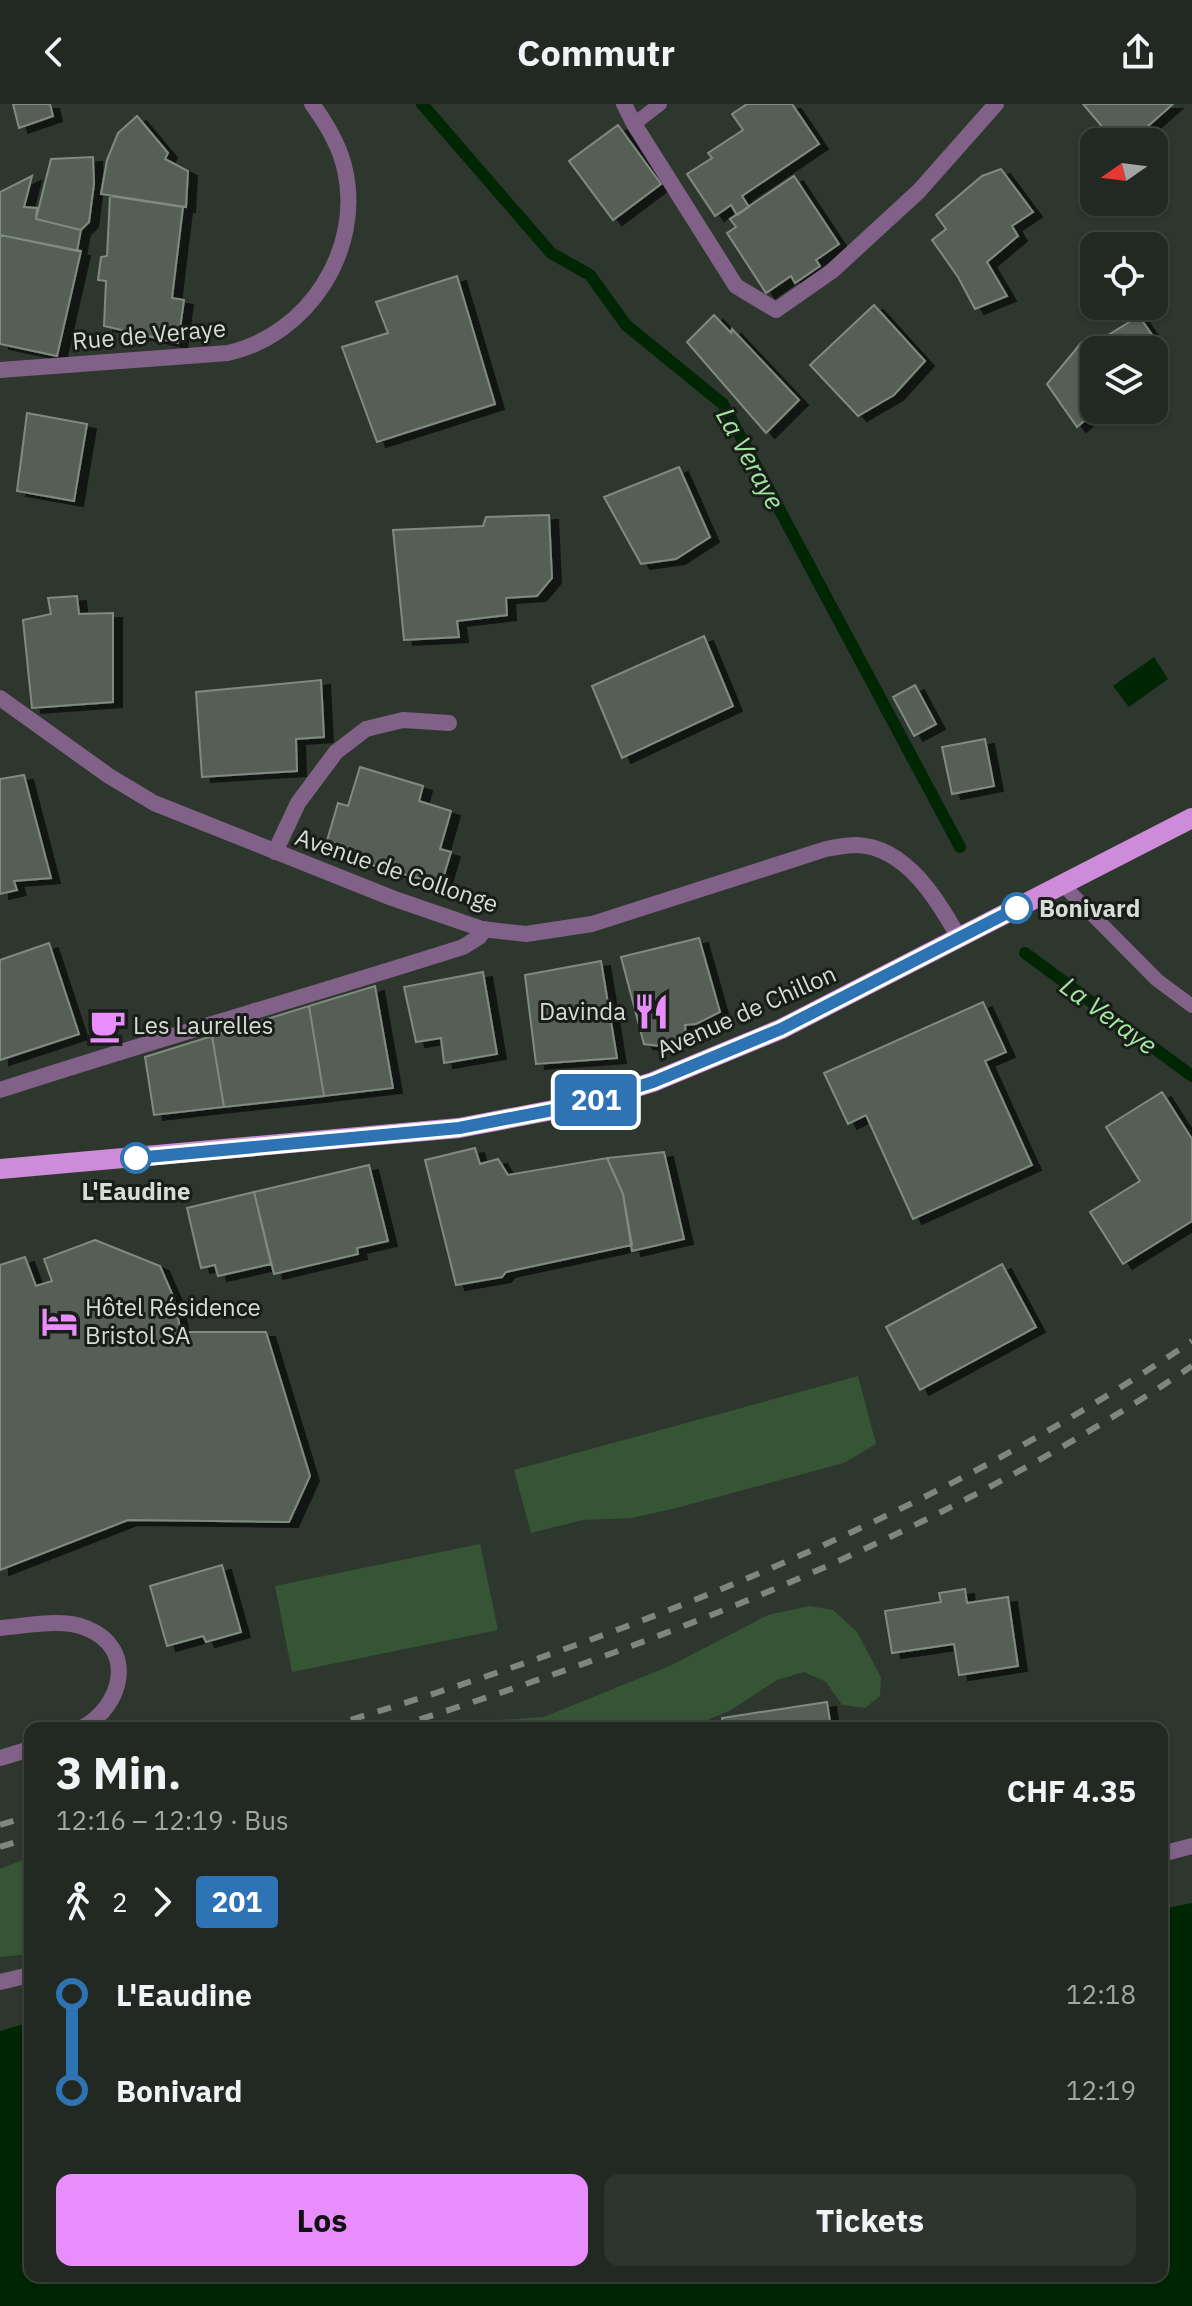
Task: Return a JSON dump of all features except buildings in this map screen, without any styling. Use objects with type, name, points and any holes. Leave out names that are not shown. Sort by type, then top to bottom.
[{"type":"main road","name":"Avenue de Chillon","points":[[0,1169],[459,1128],[579,1105],[653,1082],[781,1029],[1192,818]]},
{"type":"street","name":"Rue de Veraye","points":[[0,370],[228,353],[264,341],[289,324],[315,298],[333,269],[347,214],[345,169],[331,135],[312,104]]},
{"type":"street","points":[[624,104],[736,286],[776,310],[832,271],[919,191],[996,104]]},
{"type":"street","name":"Avenue de Collonge","points":[[0,698],[129,789],[154,803],[403,902],[485,929],[526,934],[581,927],[826,849],[859,845],[887,855],[911,870],[938,904],[959,938]]},
{"type":"street","points":[[275,852],[298,803],[336,752],[366,729],[403,720],[449,723]]},
{"type":"street","points":[[0,1090],[126,1048],[463,947],[485,929]]},
{"type":"street","points":[[0,1628],[69,1624],[100,1635],[113,1650],[119,1670],[117,1691],[108,1707],[89,1722]]},
{"type":"street","points":[[0,1758],[24,1751]]},
{"type":"street","points":[[1168,1852],[1192,1846]]},
{"type":"street","points":[[0,1982],[24,1976]]},
{"type":"lane","points":[[634,124],[660,104]]},
{"type":"lane","points":[[1062,884],[1157,980],[1192,1006]]},
{"type":"shaded area","points":[[1154,657],[1168,679],[1129,707],[1113,686]]},
{"type":"shaded area","points":[[858,1376],[876,1444],[844,1463],[632,1518],[583,1520],[531,1533],[514,1470]]},
{"type":"shaded area","points":[[480,1544],[498,1630],[292,1672],[275,1586]]},
{"type":"shaded area","points":[[809,1606],[833,1610],[857,1632],[881,1677],[880,1696],[865,1708],[842,1705],[826,1682],[804,1672],[777,1680],[731,1710],[703,1722],[470,1722],[544,1717],[672,1665],[768,1615]]},
{"type":"shaded area","points":[[24,1859],[24,1955],[0,1957],[0,1869]]},
{"type":"shaded area","points":[[1192,1903],[1192,2306],[0,2306],[0,2031],[24,2024],[24,2282],[1168,2282],[1168,1908]]},
{"type":"waterway","name":"La Veraye","points":[[422,104],[551,253],[590,275],[626,325],[723,404],[960,847]]},
{"type":"waterway","name":"La Veraye","points":[[1025,953],[1192,1076]]},
{"type":"railway","points":[[343,1722],[551,1654],[773,1568],[986,1465],[1090,1406],[1192,1341]]},
{"type":"railway","points":[[412,1722],[602,1657],[806,1576],[1003,1480],[1099,1425],[1192,1366]]},
{"type":"railway","points":[[0,1825],[24,1818]]},
{"type":"railway","points":[[0,1847],[24,1840]]},
{"type":"bus line","name":"201","points":[[136,1158],[459,1128],[579,1105],[653,1082],[781,1029],[1017,908]]},
{"type":"place","name":"Bonivard","points":[[1017,908]]},
{"type":"place","name":"Davinda","points":[[652,1011]]},
{"type":"place","name":"Les Laurelles","points":[[107,1025]]},
{"type":"place","name":"L'Eaudine","points":[[136,1158]]},
{"type":"place","name":"Hôtel Résidence Bristol SA","points":[[59,1321]]}]
